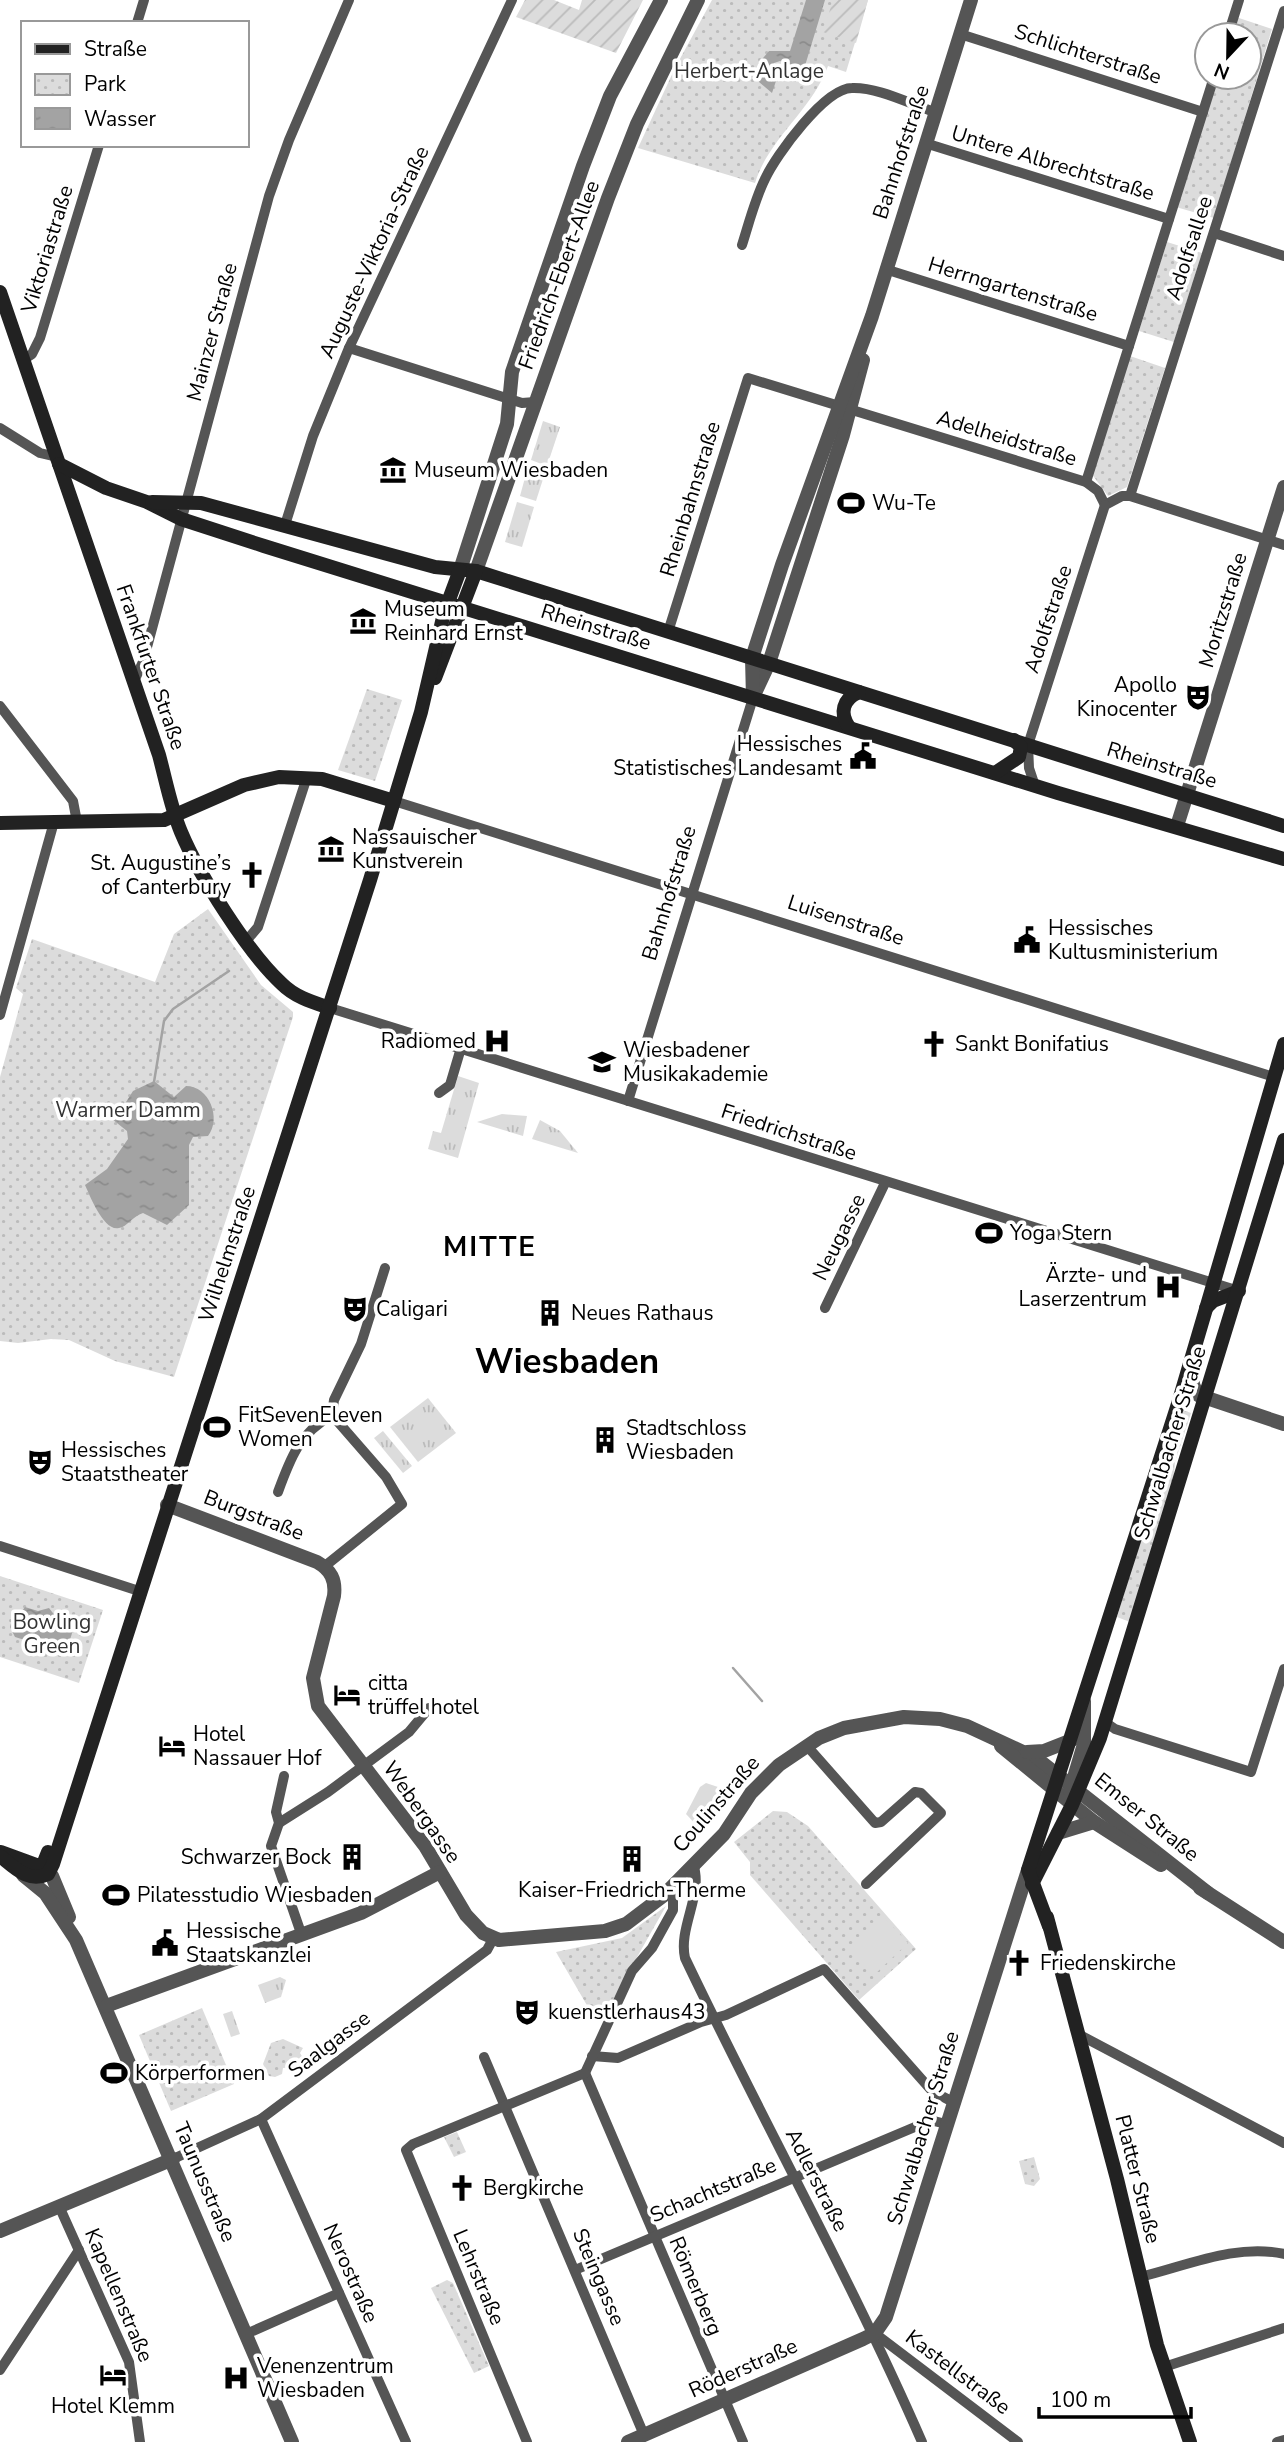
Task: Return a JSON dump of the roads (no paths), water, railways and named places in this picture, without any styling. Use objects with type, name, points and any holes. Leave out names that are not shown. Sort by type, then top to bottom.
[{"type":"main road","name":"Frankfurter Straße","points":[[0,292],[134,681],[176,817],[192,857],[247,940],[282,984],[302,998],[330,1007]]},
{"type":"main road","points":[[58,461],[106,488]]},
{"type":"main road","points":[[66,485],[106,488]]},
{"type":"main road","name":"Rheinstraße","points":[[106,488],[147,502],[181,519],[447,603],[1035,786],[1284,859]]},
{"type":"main road","name":"Rheinstraße","points":[[147,502],[186,501],[285,525],[435,567],[476,571],[1284,826]]},
{"type":"main road","points":[[321,563],[328,562],[335,554],[335,546],[329,538]]},
{"type":"main road","name":"Wilhelmstraße","points":[[45,1872],[69,1807],[330,1007],[421,712],[447,603],[460,570]]},
{"type":"main road","name":"Wilhelmstraße","points":[[421,712],[476,571]]},
{"type":"main road","points":[[849,727],[843,718],[844,707],[848,698],[859,692]]},
{"type":"main road","points":[[995,773],[1019,757],[1021,743]]},
{"type":"main road","points":[[0,822],[153,822],[176,817],[253,781],[279,777],[307,777],[394,801]]},
{"type":"main road","name":"Schwalbacher Straße","points":[[1032,1877],[1072,1805],[1072,1740],[1213,1282],[1279,1078],[1284,1045]]},
{"type":"main road","name":"Schwalbacher Straße","points":[[1032,1877],[1054,1789],[1070,1782],[1105,1722],[1284,1140]]},
{"type":"main road","points":[[1206,1308],[1239,1291]]},
{"type":"main road","points":[[1107,1624],[1141,1608]]},
{"type":"main road","points":[[0,1854],[45,1872]]},
{"type":"main road","points":[[0,1854],[23,1875],[45,1872]]},
{"type":"main road","name":"Platter Straße","points":[[1032,1877],[1049,1926],[1164,2367],[1190,2442]]},
{"type":"street","points":[[138,21],[144,0]]},
{"type":"street","name":"Mainzer Straße","points":[[134,681],[144,662],[269,196],[289,140],[349,0]]},
{"type":"street","name":"Auguste-Viktoria-Straße","points":[[285,525],[313,436],[349,348],[512,0]]},
{"type":"street","name":"Friedrich-Ebert-Allee","points":[[460,570],[508,424],[512,372],[603,109],[661,0]]},
{"type":"street","name":"Friedrich-Ebert-Allee","points":[[476,571],[637,124],[698,0]]},
{"type":"street","name":"Bahnhofstraße","points":[[628,1101],[753,698],[769,663],[886,269],[971,0]]},
{"type":"street","points":[[1232,21],[1239,0]]},
{"type":"street","name":"Adolfsallee","points":[[1130,496],[1284,11]]},
{"type":"street","name":"Schlichterstraße","points":[[960,34],[1203,112]]},
{"type":"street","points":[[742,245],[767,175],[803,125],[841,90],[861,88],[935,112]]},
{"type":"street","name":"Adolfsallee","points":[[1086,482],[1210,91]]},
{"type":"street","name":"Untere Albrechtstraße","points":[[925,143],[1169,219]]},
{"type":"street","name":"Viktoriastraße","points":[[23,360],[32,354],[40,338],[98,147]]},
{"type":"street","points":[[1214,233],[1284,256]]},
{"type":"street","name":"Herrngartenstraße","points":[[886,269],[1129,346]]},
{"type":"street","points":[[349,348],[526,404],[536,402]]},
{"type":"street","name":"Adelheidstraße","points":[[748,379],[1086,482],[1098,491],[1105,505]]},
{"type":"street","name":"Rheinbahnstraße","points":[[668,632],[748,379]]},
{"type":"street","name":"Bahnhofstraße","points":[[753,698],[752,658],[844,409]]},
{"type":"street","points":[[0,428],[58,461]]},
{"type":"street","name":"Moritzstraße","points":[[1177,826],[1284,487]]},
{"type":"street","points":[[1105,505],[1122,496],[1130,496],[1284,545]]},
{"type":"street","name":"Adolfstraße","points":[[1021,743],[1105,505]]},
{"type":"street","points":[[0,706],[55,774],[76,806],[77,821]]},
{"type":"street","points":[[1021,743],[1035,786]]},
{"type":"street","points":[[247,940],[258,927],[307,777]]},
{"type":"street","name":"Luisenstraße","points":[[394,801],[1181,1045],[1279,1078]]},
{"type":"street","points":[[0,1015],[54,822]]},
{"type":"street","name":"Friedrichstraße","points":[[330,1007],[1239,1291]]},
{"type":"street","points":[[439,1093],[450,1085],[461,1048]]},
{"type":"street","name":"Neugasse","points":[[825,1308],[885,1182]]},
{"type":"street","points":[[278,1492],[291,1454],[302,1438],[332,1415],[334,1400],[361,1344],[385,1268]]},
{"type":"street","points":[[1192,1355],[1194,1389],[1206,1400],[1284,1424]]},
{"type":"street","points":[[325,1566],[402,1504],[386,1477],[332,1415]]},
{"type":"street","name":"Burgstraße","points":[[167,1505],[325,1566]]},
{"type":"street","points":[[0,1546],[139,1591]]},
{"type":"street","name":"Webergasse","points":[[325,1566],[333,1578],[335,1589],[313,1678],[318,1706],[425,1846],[466,1915],[493,1939]]},
{"type":"street","points":[[1105,1722],[1119,1730],[1251,1772],[1284,1669]]},
{"type":"street","points":[[1070,1782],[1084,1744],[1084,1700]]},
{"type":"street","points":[[302,1936],[272,1853],[271,1840],[279,1823],[409,1732],[429,1708]]},
{"type":"street","name":"Coulinstraße","points":[[493,1939],[528,1940],[618,1928],[668,1890],[724,1834],[758,1785],[779,1765],[807,1746],[844,1728],[892,1717],[940,1719],[980,1731],[1026,1752],[1070,1782]]},
{"type":"street","name":"Coulinstraße","points":[[980,1731],[1072,1805]]},
{"type":"street","points":[[1026,1752],[1044,1751],[1072,1740]]},
{"type":"street","points":[[807,1746],[875,1823],[881,1822],[915,1792],[921,1793],[941,1813],[866,1884]]},
{"type":"street","points":[[279,1823],[276,1812],[284,1776]]},
{"type":"street","name":"Emser Straße","points":[[1070,1782],[1208,1893]]},
{"type":"street","name":"Emser Straße","points":[[1072,1805],[1094,1822],[1284,1942]]},
{"type":"street","points":[[1058,1833],[1094,1822]]},
{"type":"street","name":"Adlerstraße","points":[[693,1864],[696,1877],[684,1935],[685,1958],[793,2177],[875,2333],[922,2442]]},
{"type":"street","points":[[45,1872],[54,1904]]},
{"type":"street","name":"Taunusstraße","points":[[45,1872],[173,2159],[292,2442]]},
{"type":"street","points":[[106,2006],[302,1936],[377,1906],[440,1872]]},
{"type":"street","points":[[23,1875],[54,1904]]},
{"type":"street","name":"Schwalbacher Straße","points":[[875,2333],[886,2317],[1007,1934],[1032,1877]]},
{"type":"street","points":[[505,2105],[585,2073],[632,1971],[652,1948],[673,1910],[673,1896],[668,1890]]},
{"type":"street","name":"Taunusstraße","points":[[54,1904],[76,1940]]},
{"type":"street","name":"Saalgasse","points":[[173,2159],[261,2119],[487,1950],[493,1939]]},
{"type":"street","points":[[592,2056],[618,2058],[824,1969],[932,2091],[953,2102]]},
{"type":"street","points":[[1078,2035],[1284,2143]]},
{"type":"street","name":"Steingasse","points":[[484,2057],[644,2435]]},
{"type":"street","name":"Römerberg","points":[[585,2073],[743,2442]]},
{"type":"street","name":"Lehrstraße","points":[[505,2105],[413,2144],[406,2154],[527,2442]]},
{"type":"street","name":"Nerostraße","points":[[261,2119],[406,2442]]},
{"type":"street","name":"Schachtstraße","points":[[575,2270],[922,2124],[934,2121],[946,2124]]},
{"type":"street","points":[[0,2231],[173,2159]]},
{"type":"street","name":"Kapellenstraße","points":[[59,2206],[129,2362],[140,2442]]},
{"type":"street","points":[[0,2370],[79,2250]]},
{"type":"street","points":[[1140,2277],[1237,2252],[1255,2250],[1284,2254]]},
{"type":"street","points":[[246,2334],[340,2293]]},
{"type":"street","points":[[1164,2367],[1284,2328]]},
{"type":"street","name":"Röderstraße","points":[[628,2442],[875,2333]]},
{"type":"street","name":"Kastellstraße","points":[[875,2333],[1018,2442]]},
{"type":"street","points":[[1277,2442],[1284,2440]]},
{"type":"water","points":[[806,0],[825,0],[804,69],[780,61],[774,63],[769,71],[776,81],[772,93],[759,82],[758,64],[769,51],[790,51]]},
{"type":"water","points":[[154,1081],[174,1097],[186,1086],[201,1091],[211,1104],[214,1121],[212,1129],[208,1136],[193,1137],[189,1145],[189,1205],[167,1225],[143,1213],[122,1227],[113,1228],[98,1212],[85,1185],[107,1169],[128,1139],[127,1131],[112,1119],[111,1110],[121,1110],[133,1091]]},
{"type":"water","points":[[25,1607],[38,1611],[49,1608],[56,1617],[69,1621],[73,1630],[68,1646],[59,1651],[46,1647],[35,1650],[28,1641],[15,1637],[10,1627],[15,1611],[22,1611]]},
{"type":"waterway","points":[[154,1082],[164,1021],[173,1009],[229,971]]},
{"type":"waterway","points":[[733,1668],[762,1701]]},
{"type":"place","name":"Museum Wiesbaden","points":[[393,470]]},
{"type":"place","name":"Wu-Te","points":[[851,503]]},
{"type":"place","name":"Museum Reinhard Ernst","points":[[363,621]]},
{"type":"place","name":"Apollo Kinocenter","points":[[1198,697]]},
{"type":"place","name":"Hessisches Statistisches Landesamt","points":[[863,756]]},
{"type":"place","name":"Nassauischer Kunstverein","points":[[331,849]]},
{"type":"place","name":"St. Augustine’s of Canterbury","points":[[252,875]]},
{"type":"place","name":"Hessisches Kultusministerium","points":[[1027,940]]},
{"type":"place","name":"Radiomed","points":[[497,1041]]},
{"type":"place","name":"Sankt Bonifatius","points":[[934,1044]]},
{"type":"place","name":"Wiesbadener Musikakademie","points":[[602,1062]]},
{"type":"place","name":"Yoga Stern","points":[[989,1233]]},
{"type":"place","name":"Ärzte- und Laserzentrum","points":[[1168,1287]]},
{"type":"place","name":"Caligari","points":[[355,1309]]},
{"type":"place","name":"Neues Rathaus","points":[[550,1313]]},
{"type":"place","name":"FitSevenEleven Women","points":[[217,1427]]},
{"type":"place","name":"Stadtschloss Wiesbaden","points":[[605,1440]]},
{"type":"place","name":"Hessisches Staatstheater","points":[[40,1462]]},
{"type":"place","name":"citta trüffel hotel","points":[[347,1695]]},
{"type":"place","name":"Hotel Nassauer Hof","points":[[172,1746]]},
{"type":"place","name":"Schwarzer Bock","points":[[352,1857]]},
{"type":"place","name":"Kaiser-Friedrich-Therme","points":[[632,1859]]},
{"type":"place","name":"Pilatesstudio Wiesbaden","points":[[116,1895]]},
{"type":"place","name":"Hessische Staatskanzlei","points":[[165,1943]]},
{"type":"place","name":"Friedenskirche","points":[[1019,1963]]},
{"type":"place","name":"kuenstlerhaus43","points":[[527,2012]]},
{"type":"place","name":"Körperformen","points":[[114,2073]]},
{"type":"place","name":"Bergkirche","points":[[462,2188]]},
{"type":"place","name":"Hotel Klemm","points":[[113,2375]]},
{"type":"place","name":"Venenzentrum Wiesbaden","points":[[236,2378]]},
{"type":"district","name":"MITTE","points":[[490,1247]]},
{"type":"district","name":"Wiesbaden","points":[[567,1361]]},
{"type":"park label","name":"Herbert-Anlage","points":[[749,71]]},
{"type":"park label","name":"Warmer Damm","points":[[128,1110]]},
{"type":"park label","name":"Bowling Green","points":[[52,1634]]}]
